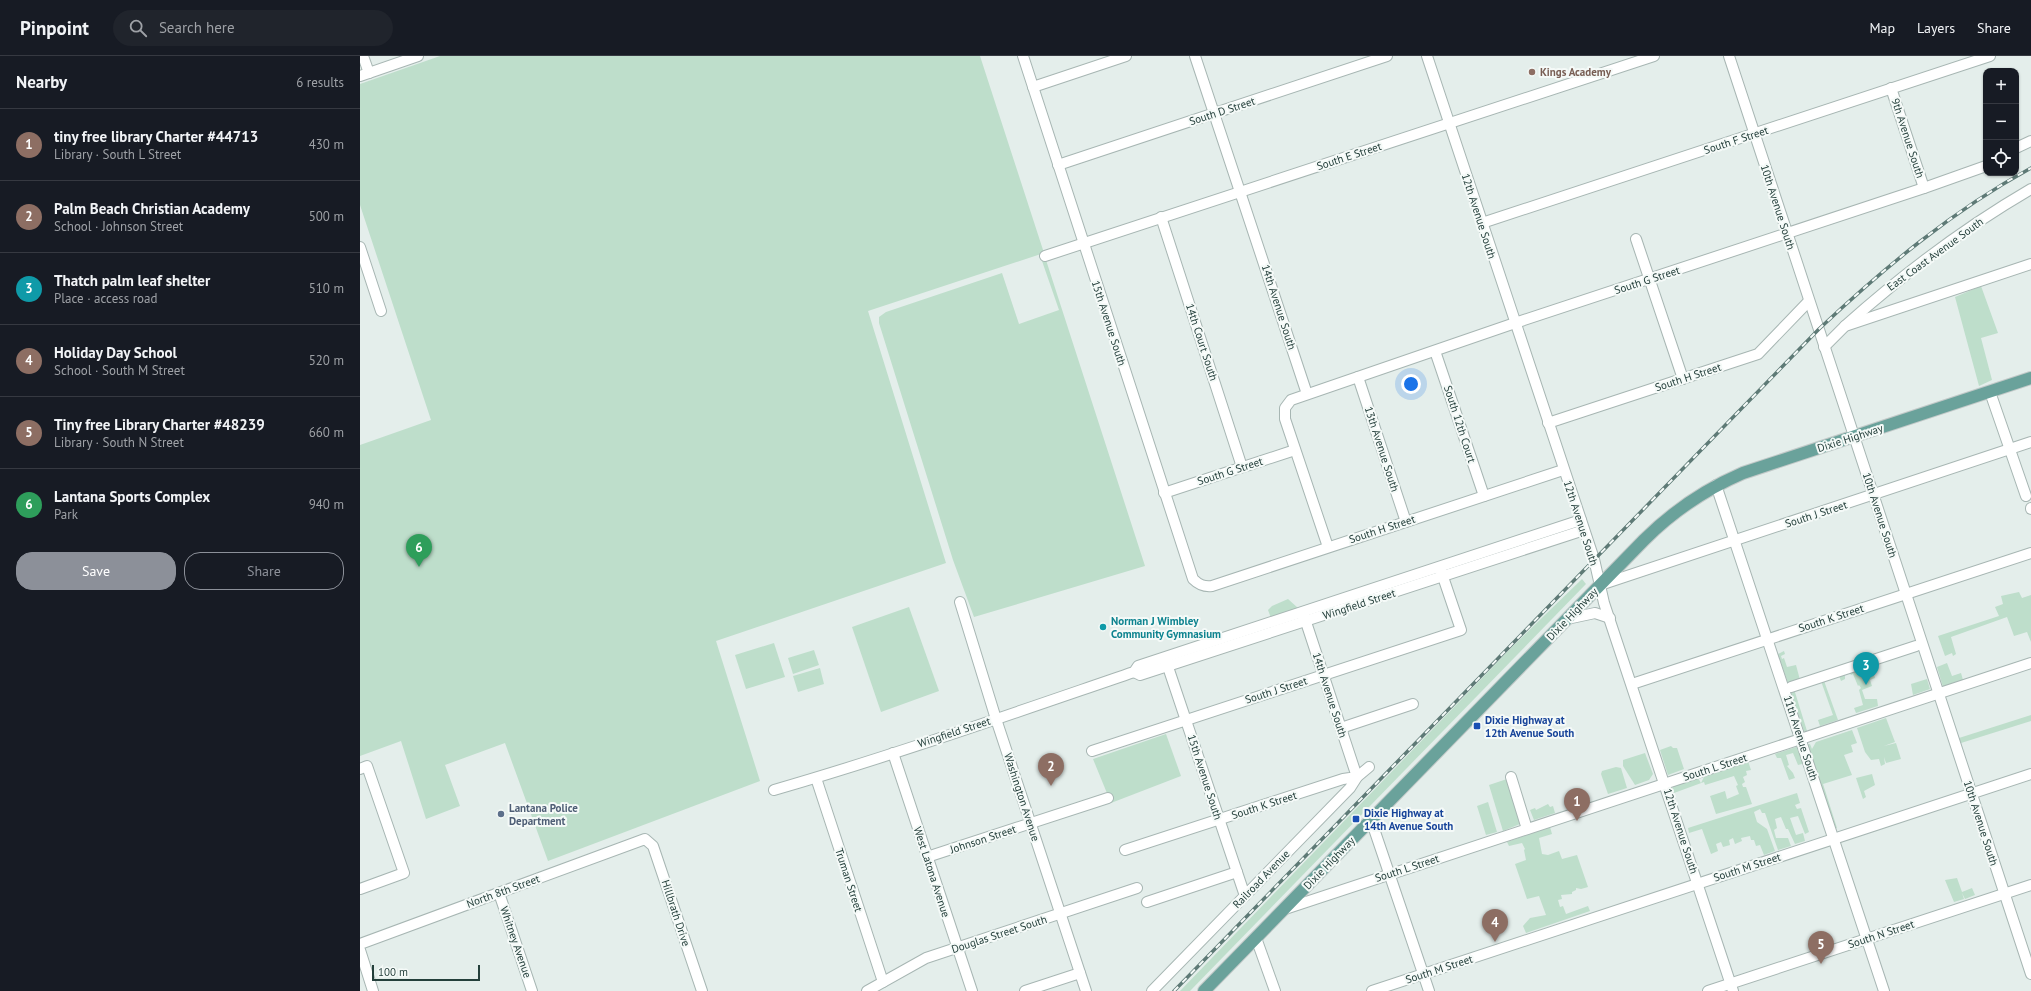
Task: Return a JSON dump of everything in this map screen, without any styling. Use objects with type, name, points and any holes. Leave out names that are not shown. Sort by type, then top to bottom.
[{"type":"main road","name":"Dixie Highway","points":[[1204,991],[1600,585],[1664,521],[1683,506],[1716,485],[1756,468],[2031,378]]},
{"type":"street","points":[[363,56],[364,74],[418,56]]},
{"type":"street","name":"15th Avenue South","points":[[1023,56],[1164,493],[1193,579],[1201,585]]},
{"type":"street","points":[[1033,87],[1126,56]]},
{"type":"street","name":"14th Avenue South","points":[[1195,56],[1307,394]]},
{"type":"street","name":"South D Street","points":[[1058,165],[1387,56]]},
{"type":"street","name":"12th Avenue South","points":[[1427,56],[1582,525],[1610,618],[1732,987]]},
{"type":"street","name":"South E Street","points":[[1045,256],[1654,56]]},
{"type":"street","name":"10th Avenue South","points":[[1729,56],[2031,974]]},
{"type":"street","name":"South F Street","points":[[1482,223],[1990,56]]},
{"type":"street","name":"9th Avenue South","points":[[1892,88],[1924,188]]},
{"type":"street","points":[[2019,146],[2031,140]]},
{"type":"street","name":"South G Street","points":[[1307,394],[1983,167]]},
{"type":"street","name":"East Coast Avenue South","points":[[1845,326],[1905,273],[1943,245],[1990,213],[2031,189]]},
{"type":"street","name":"14th Court South","points":[[1161,217],[1242,467]]},
{"type":"street","points":[[1636,239],[1683,379]]},
{"type":"street","points":[[360,246],[381,311]]},
{"type":"street","points":[[1824,347],[1845,326],[2031,264]]},
{"type":"street","name":"South H Street","points":[[1548,423],[1758,354],[1809,301]]},
{"type":"street","name":"South 12th Court","points":[[1436,351],[1484,496]]},
{"type":"street","name":"13th Avenue South","points":[[1358,377],[1406,522]]},
{"type":"street","points":[[1990,392],[2026,496]]},
{"type":"street","points":[[1307,394],[1291,400],[1285,408],[1285,419],[1328,547]]},
{"type":"street","name":"South J Street","points":[[1600,585],[2031,442]]},
{"type":"street","name":"South G Street","points":[[1164,493],[1295,450]]},
{"type":"street","name":"South H Street","points":[[1201,585],[1212,586],[1563,470]]},
{"type":"street","name":"11th Avenue South","points":[[1716,485],[1736,540],[1884,991]]},
{"type":"street","name":"Wingfield Street","points":[[774,790],[893,753],[1134,672],[1138,666],[1167,662],[1582,525]]},
{"type":"street","name":"South K Street","points":[[1632,684],[2031,553]]},
{"type":"street","name":"South J Street","points":[[1092,751],[1461,630],[1441,571]]},
{"type":"street","name":"Washington Avenue","points":[[960,602],[996,719],[1086,991]]},
{"type":"street","points":[[1567,619],[1595,613],[1610,618]]},
{"type":"street","name":"14th Avenue South","points":[[1304,616],[1358,777]]},
{"type":"street","points":[[1791,687],[1916,646]]},
{"type":"street","name":"15th Avenue South","points":[[1167,662],[1245,896]]},
{"type":"street","name":"South L Street","points":[[1285,909],[2031,663]]},
{"type":"street","points":[[1341,728],[1413,704]]},
{"type":"street","name":"West Latona Avenue","points":[[893,753],[972,991]]},
{"type":"street","points":[[360,769],[367,766],[404,873],[360,889]]},
{"type":"street","name":"Railroad Avenue","points":[[1152,991],[1369,767]]},
{"type":"street","name":"South M Street","points":[[1372,991],[2031,774]]},
{"type":"street","name":"South K Street","points":[[1125,850],[1343,779],[1358,777]]},
{"type":"street","points":[[1511,777],[1527,829]]},
{"type":"street","name":"Truman Street","points":[[816,778],[883,982]]},
{"type":"street","name":"Johnson Street","points":[[928,857],[1108,798]]},
{"type":"street","points":[[1371,820],[1429,991]]},
{"type":"street","name":"North 8th Street","points":[[360,944],[645,839]]},
{"type":"street","name":"Hillbrath Drive","points":[[645,839],[653,846],[702,991]]},
{"type":"street","points":[[1147,902],[1237,872]]},
{"type":"street","name":"South N Street","points":[[1708,991],[1732,987],[1867,939],[2031,885]]},
{"type":"street","name":"Douglas Street South","points":[[867,991],[916,962],[1137,888]]},
{"type":"street","name":"Whitney Avenue","points":[[499,892],[532,991]]},
{"type":"street","points":[[1256,938],[1275,991]]},
{"type":"street","points":[[360,950],[373,991]]},
{"type":"street","points":[[1025,991],[1080,973]]},
{"type":"green space","points":[[440,56],[980,56],[1044,253],[868,311],[946,563],[716,641],[760,781],[548,861],[505,743],[445,765],[460,806],[426,819],[401,741],[360,756],[360,445],[431,420],[360,205],[360,84]]},
{"type":"green space","points":[[1046,260],[1145,566],[974,617],[953,560],[879,323],[879,317],[886,312],[1002,273],[1019,324],[1059,310],[1042,261]]},
{"type":"green space","points":[[1981,286],[1998,333],[1981,338],[1992,380],[1979,386],[1955,297]]},
{"type":"green space","points":[[1582,579],[1586,584],[1190,991],[1180,991],[1513,646]]},
{"type":"green space","points":[[2019,592],[2022,598],[2031,595],[2031,642],[2027,632],[2014,636],[2007,617],[1951,637],[1956,654],[1953,656],[1952,653],[1945,656],[1938,636],[1999,616],[1995,607],[2003,604],[2001,596]]},
{"type":"green space","points":[[1288,599],[1298,608],[1271,618],[1268,610],[1272,606]]},
{"type":"green space","points":[[909,607],[939,691],[881,712],[852,627]]},
{"type":"green space","points":[[774,643],[785,677],[746,689],[735,655]]},
{"type":"green space","points":[[814,650],[819,665],[793,674],[788,658]]},
{"type":"green space","points":[[1784,651],[1785,654],[1781,656],[1782,659],[1784,658],[1787,667],[1796,665],[1800,680],[1871,663],[1875,678],[1870,680],[1872,686],[1862,690],[1865,699],[1877,699],[1878,706],[1856,713],[1854,708],[1863,705],[1859,690],[1861,688],[1859,685],[1858,686],[1853,674],[1851,675],[1849,672],[1845,673],[1845,679],[1841,681],[1838,673],[1823,678],[1838,720],[1820,726],[1818,720],[1833,715],[1821,681],[1794,689],[1807,731],[1804,731],[1778,654]]},
{"type":"green space","points":[[1947,663],[1952,676],[1961,673],[1963,680],[1943,687],[1937,667]]},
{"type":"green space","points":[[820,668],[824,684],[798,692],[793,676]]},
{"type":"green space","points":[[1927,679],[1930,689],[1913,695],[1911,684]]},
{"type":"green space","points":[[2031,715],[2031,721],[1961,743],[1959,738]]},
{"type":"green space","points":[[1886,718],[1895,742],[1884,746],[1896,743],[1901,759],[1886,763],[1884,757],[1885,764],[1881,766],[1879,759],[1871,760],[1865,752],[1857,728]]},
{"type":"green space","points":[[1852,730],[1857,743],[1851,745],[1853,752],[1844,755],[1852,775],[1823,784],[1837,828],[1834,829],[1806,745],[1810,744],[1812,749],[1816,742]]},
{"type":"green space","points":[[1166,734],[1181,776],[1111,803],[1093,759]]},
{"type":"green space","points":[[1671,746],[1673,748],[1677,748],[1684,769],[1668,775],[1660,750]]},
{"type":"green space","points":[[1799,746],[1806,763],[1798,765],[1793,753],[1786,755],[1789,765],[1787,766],[1795,778],[1789,780],[1781,758],[1777,758],[1775,754]]},
{"type":"green space","points":[[1645,753],[1653,774],[1649,780],[1635,785],[1623,766],[1623,760]]},
{"type":"green space","points":[[1747,758],[1751,770],[1746,771],[1747,775],[1743,777],[1745,782],[1742,784],[1743,787],[1746,787],[1752,804],[1716,814],[1710,796],[1725,791],[1727,799],[1739,794],[1736,786],[1738,785],[1734,776],[1705,785],[1704,782],[1674,793],[1672,788],[1675,786],[1698,778],[1701,783],[1706,773]]},
{"type":"green space","points":[[1616,767],[1621,768],[1627,788],[1608,794],[1601,774],[1602,771]]},
{"type":"green space","points":[[1872,774],[1875,785],[1864,791],[1866,797],[1863,799],[1856,778]]},
{"type":"green space","points":[[1507,779],[1520,824],[1503,831],[1489,785]]},
{"type":"green space","points":[[1797,793],[1800,803],[1795,805],[1797,809],[1801,808],[1809,832],[1805,834],[1798,816],[1790,818],[1796,835],[1803,833],[1805,841],[1795,844],[1781,817],[1775,819],[1777,828],[1774,830],[1776,838],[1788,838],[1791,846],[1778,850],[1765,813],[1762,813],[1760,809],[1754,812],[1757,822],[1767,829],[1775,851],[1764,855],[1760,845],[1756,846],[1754,840],[1751,840],[1750,836],[1741,838],[1742,841],[1735,844],[1733,838],[1729,840],[1730,845],[1723,847],[1721,842],[1716,844],[1718,851],[1711,854],[1702,829],[1689,833],[1688,828]]},
{"type":"green space","points":[[1488,802],[1497,832],[1486,835],[1477,806]]},
{"type":"green space","points":[[1548,804],[1550,807],[1553,806],[1555,813],[1534,820],[1530,810],[1535,808],[1536,810]]},
{"type":"green space","points":[[1550,827],[1552,834],[1539,838],[1542,854],[1548,855],[1559,851],[1562,859],[1577,855],[1588,887],[1581,889],[1576,888],[1572,894],[1561,895],[1562,899],[1558,900],[1560,907],[1563,906],[1566,914],[1588,906],[1590,911],[1526,933],[1523,926],[1530,918],[1546,915],[1539,896],[1527,899],[1515,864],[1526,860],[1525,849],[1522,843],[1509,846],[1507,842]]},
{"type":"green space","points":[[1957,878],[1962,892],[1972,888],[1975,895],[1965,899],[1962,893],[1964,899],[1954,902],[1945,880]]},
{"type":"railway","points":[[1174,991],[1819,329],[1868,284],[1946,222],[2002,185],[2031,168]]},
{"type":"place","name":"Kings Academy","points":[[1532,72]]},
{"type":"place","name":"Lantana Sports Complex","points":[[419,567]]},
{"type":"place","name":"Norman J Wimbley Community Gymnasium","points":[[1103,627]]},
{"type":"place","name":"Thatch palm leaf shelter","points":[[1866,685]]},
{"type":"place","name":"Dixie Highway at 12th Avenue South","points":[[1477,726]]},
{"type":"place","name":"Palm Beach Christian Academy","points":[[1051,786]]},
{"type":"place","name":"Lantana Police Department","points":[[501,814]]},
{"type":"place","name":"Dixie Highway at 14th Avenue South","points":[[1356,819]]},
{"type":"place","name":"tiny free library Charter #44713","points":[[1577,821]]},
{"type":"place","name":"Holiday Day School","points":[[1495,942]]},
{"type":"place","name":"Tiny free Library Charter #48239","points":[[1821,964]]}]
